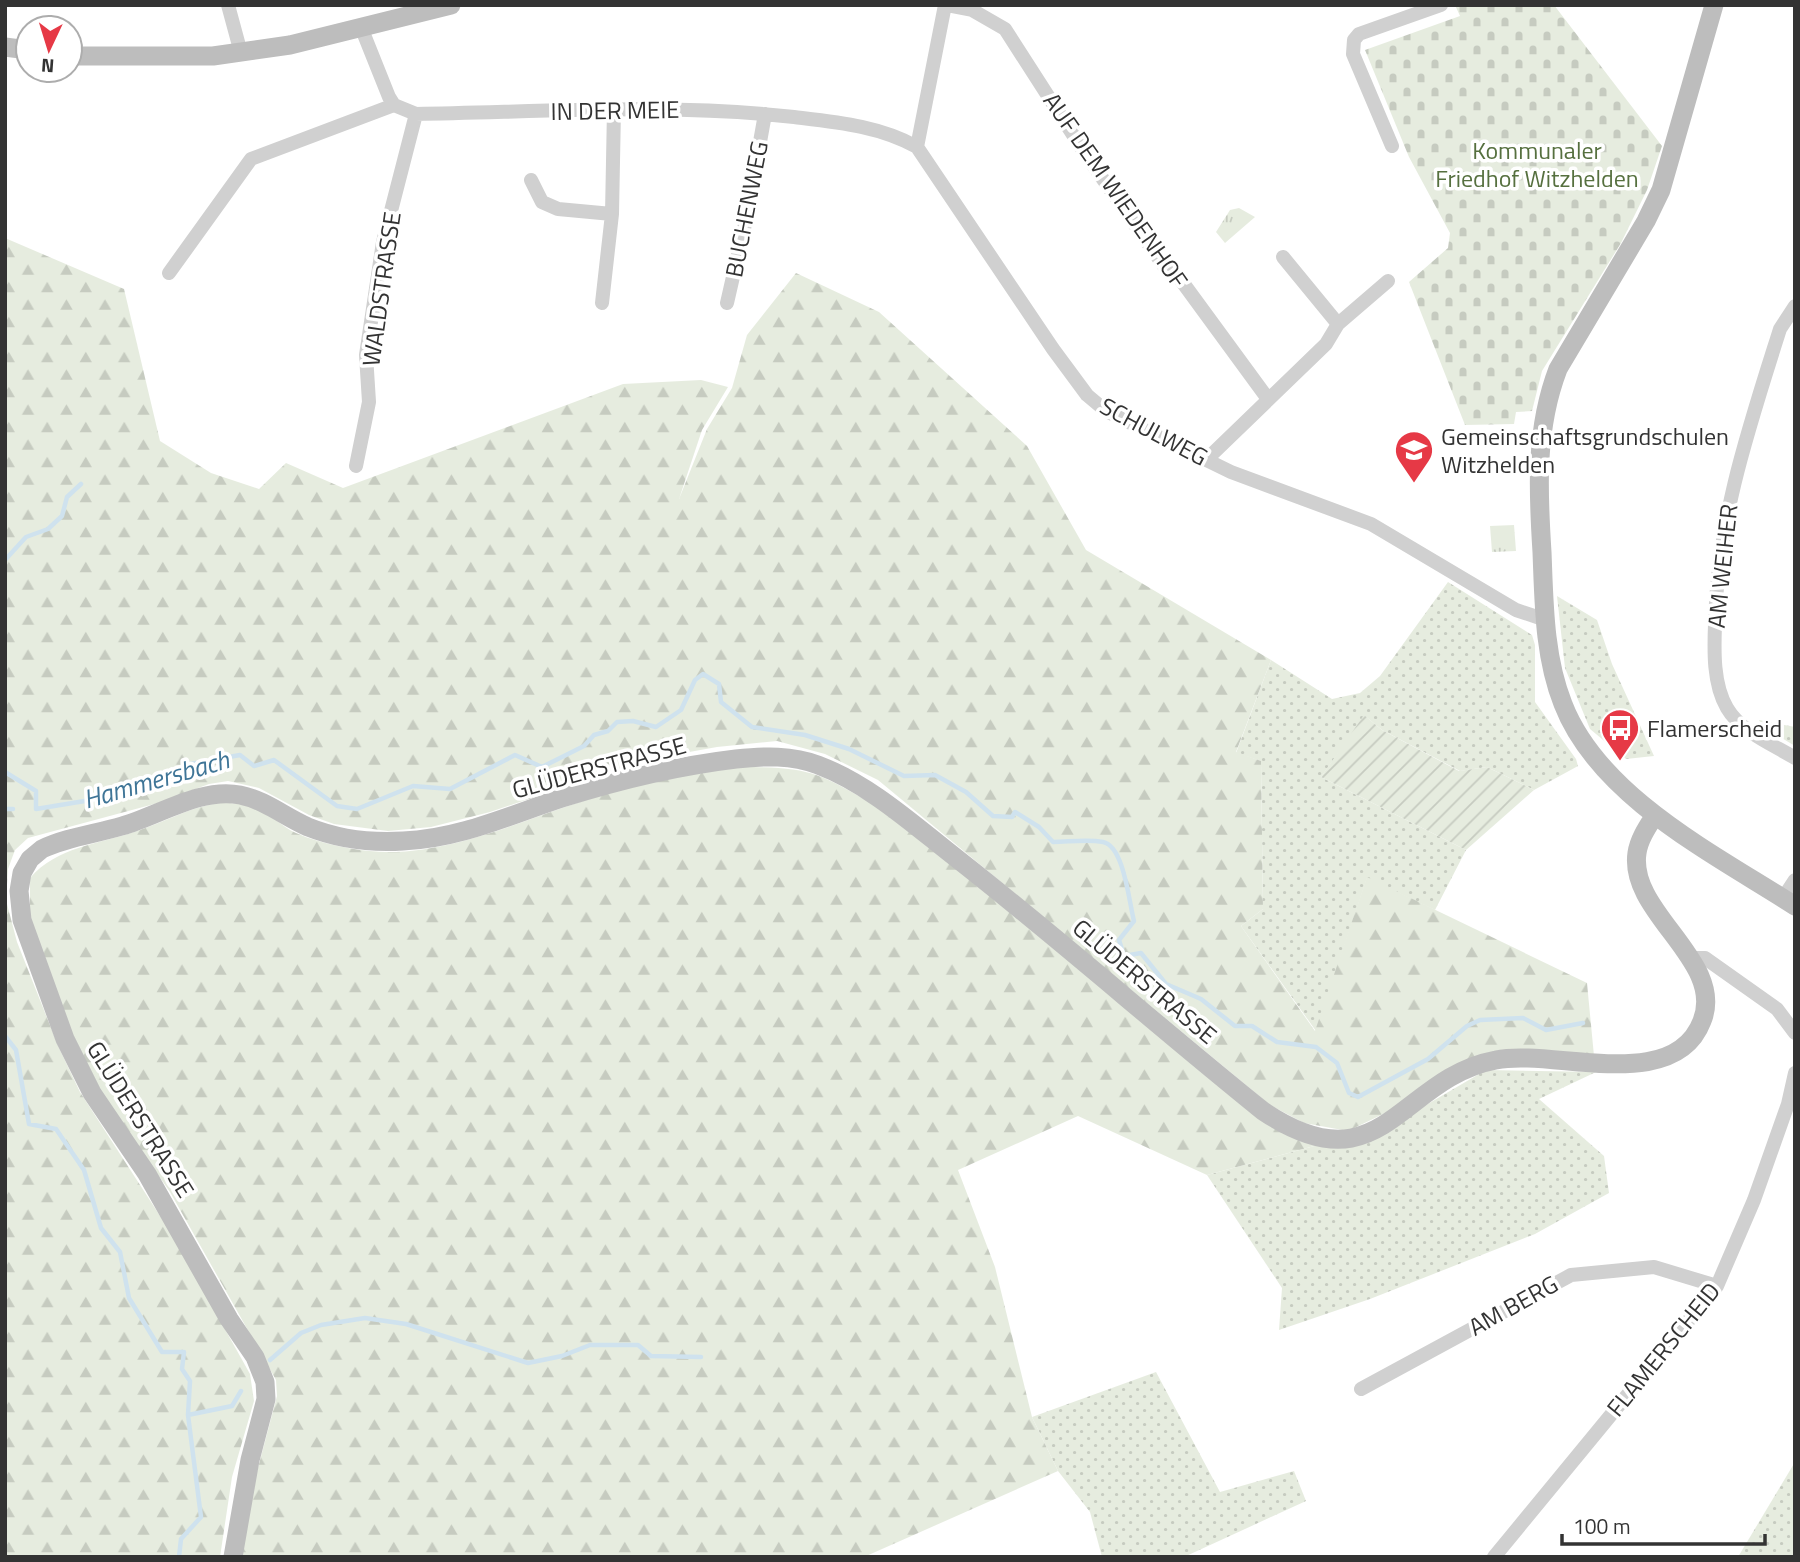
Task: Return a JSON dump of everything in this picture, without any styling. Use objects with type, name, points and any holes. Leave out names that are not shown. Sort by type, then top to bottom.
[{"type":"main road","points":[[84,56],[166,58],[241,53],[290,45],[452,5]]},
{"type":"main road","points":[[1714,5],[1661,190],[1646,221],[1558,369],[1548,394],[1541,425],[1539,482],[1546,620],[1553,670],[1561,701],[1575,730],[1607,772],[1655,815],[1789,902]]},
{"type":"main road","name":"GLÜDERSTRASSE","points":[[233,1557],[250,1460],[266,1399],[265,1382],[255,1357],[229,1319],[147,1174],[87,1085],[65,1040],[27,938],[19,891],[24,866],[36,853],[51,845],[225,793],[255,799],[308,827],[341,837],[382,841],[424,839],[467,831],[562,798],[649,774],[741,758],[805,760],[841,775],[895,810],[1036,920],[1263,1111],[1299,1131],[1329,1139],[1353,1138],[1377,1131],[1455,1075],[1487,1062],[1517,1057],[1620,1064],[1651,1061],[1670,1054],[1697,1031],[1706,1010],[1704,988],[1689,958],[1644,890],[1637,867],[1637,852],[1655,815]]},
{"type":"street","points":[[228,5],[241,53]]},
{"type":"street","points":[[917,147],[946,5]]},
{"type":"street","name":"AUF DEM WIEDENHOF","points":[[946,5],[972,10],[1005,29],[1086,155],[1164,266],[1175,272],[1268,399]]},
{"type":"street","points":[[1392,146],[1353,54],[1354,40],[1359,34],[1441,5]]},
{"type":"street","points":[[169,273],[251,159],[394,105],[361,27]]},
{"type":"street","name":"IN DER MEIE","points":[[394,105],[416,114],[692,108],[849,123],[903,139],[917,147]]},
{"type":"street","points":[[602,303],[612,214],[614,109]]},
{"type":"street","name":"WALDSTRASSE","points":[[356,466],[369,402],[366,355],[383,242],[416,114]]},
{"type":"street","name":"BUCHENWEG","points":[[727,303],[746,220],[765,114]]},
{"type":"street","name":"SCHULWEG","points":[[917,147],[1053,349],[1087,395],[1106,411],[1231,472],[1371,524],[1516,610],[1546,620]]},
{"type":"street","points":[[531,180],[542,202],[558,209],[612,214]]},
{"type":"street","points":[[1283,257],[1338,324]]},
{"type":"street","points":[[1207,459],[1326,344],[1338,324],[1388,281]]},
{"type":"street","name":"AM WEIHER","points":[[1795,306],[1780,329],[1727,506],[1717,570],[1714,644],[1719,688],[1726,706],[1745,728],[1795,758]]},
{"type":"street","points":[[1789,902],[1795,880]]},
{"type":"street","points":[[1689,958],[1705,958],[1767,1002],[1788,1020],[1795,1033]]},
{"type":"street","name":"FLAMERSCHEID","points":[[1494,1557],[1717,1286],[1754,1200],[1788,1104],[1795,1073]]},
{"type":"street","name":"AM BERG","points":[[1361,1389],[1571,1275],[1665,1268],[1717,1286]]},
{"type":"green space","name":"Kommunaler Friedhof Witzhelden","points":[[1455,5],[1554,5],[1662,146],[1647,190],[1621,243],[1542,371],[1532,411],[1516,412],[1514,424],[1465,425],[1409,282],[1448,248],[1450,233],[1409,157],[1365,50],[1460,16]]},
{"type":"green space","points":[[1239,208],[1255,217],[1225,243],[1216,232],[1230,210]]},
{"type":"green space","points":[[5,238],[124,289],[160,441],[211,473],[259,489],[286,463],[343,488],[623,384],[701,380],[728,387],[702,430],[679,499],[707,429],[732,388],[747,335],[796,273],[879,312],[1027,446],[1086,550],[1271,660],[1236,752],[1261,761],[1263,909],[1241,926],[1315,1031],[1367,877],[1587,983],[1594,1056],[1516,1050],[1348,1131],[1304,1123],[1270,1105],[878,780],[825,754],[777,741],[717,747],[645,760],[490,812],[431,827],[388,831],[334,824],[309,815],[259,788],[228,781],[209,784],[158,803],[28,838],[15,850],[8,869],[6,900],[17,942],[59,1048],[80,1092],[173,1236],[250,1374],[254,1401],[232,1477],[220,1557],[5,1557]]},
{"type":"green space","points":[[1514,525],[1516,551],[1492,552],[1490,526]]},
{"type":"green space","points":[[1448,582],[1532,635],[1535,645],[1535,702],[1576,759],[1578,766],[1534,790],[1487,767],[1460,771],[1382,730],[1365,716],[1321,777],[1466,850],[1435,910],[1367,878],[1316,1031],[1241,926],[1263,909],[1261,761],[1236,753],[1271,660],[1332,699],[1360,693],[1380,676]]},
{"type":"green space","points":[[1557,596],[1597,620],[1612,664],[1654,756],[1626,759],[1590,729],[1565,668]]},
{"type":"green space","points":[[1364,715],[1382,730],[1459,771],[1487,767],[1534,790],[1466,850],[1321,777]]},
{"type":"green space","points":[[1759,720],[1795,727],[1795,746],[1762,726]]},
{"type":"green space","points":[[743,767],[783,768],[812,774],[839,785],[874,805],[1318,1145],[1207,1175],[1078,1116],[958,1170],[995,1267],[1032,1417],[1058,1471],[864,1557],[241,1557],[254,1483],[277,1396],[276,1380],[170,1192],[98,1089],[79,1053],[30,920],[30,878],[65,853],[219,803],[256,808],[291,830],[323,842],[352,849],[397,852],[432,848],[476,837],[642,784],[682,775]]},
{"type":"green space","points":[[1486,1070],[1596,1072],[1539,1099],[1604,1156],[1609,1193],[1535,1234],[1370,1299],[1279,1330],[1282,1288],[1207,1175],[1318,1145],[1426,1105]]},
{"type":"green space","points":[[1156,1372],[1220,1492],[1294,1471],[1306,1501],[1184,1557],[1102,1557],[1090,1512],[1058,1471],[1032,1417]]},
{"type":"green space","points":[[1795,1462],[1795,1557],[1738,1557]]},
{"type":"waterway","points":[[5,560],[26,537],[48,529],[62,516],[67,497],[81,484]]},
{"type":"waterway","name":"Hammersbach","points":[[5,772],[36,791],[36,809],[103,798],[177,775],[185,765],[240,755],[254,766],[274,760],[337,806],[357,809],[413,786],[450,789],[515,755],[542,767],[584,746],[594,735],[608,731],[617,722],[633,721],[656,727],[681,710],[695,680],[703,674],[719,684],[721,702],[752,727],[805,735],[849,749],[904,776],[935,775],[966,792],[993,816],[1012,817],[1015,812],[1039,827],[1053,842],[1097,841],[1110,846],[1121,864],[1134,921],[1119,940],[1124,956],[1141,953],[1166,984],[1201,999],[1235,1026],[1252,1026],[1277,1042],[1316,1047],[1337,1063],[1349,1093],[1358,1097],[1428,1059],[1467,1026],[1480,1020],[1523,1018],[1546,1030],[1583,1023]]},
{"type":"waterway","name":"Hammersbach","points":[[5,809],[13,809]]},
{"type":"waterway","name":"Hammersbach","points":[[5,1036],[16,1050],[29,1124],[56,1129],[84,1170],[101,1228],[120,1252],[129,1298],[162,1352],[184,1352],[182,1369],[190,1381],[188,1415],[201,1517],[181,1539],[179,1557]]},
{"type":"waterway","points":[[270,1360],[301,1333],[321,1325],[365,1318],[406,1324],[528,1363],[562,1356],[590,1345],[638,1345],[651,1356],[701,1357]]},
{"type":"waterway","points":[[188,1415],[232,1406],[241,1391]]},
{"type":"place","name":"Gemeinschaftsgrundschulen Witzhelden","points":[[1414,484]]},
{"type":"place","name":"Flamerscheid","points":[[1620,762]]}]
